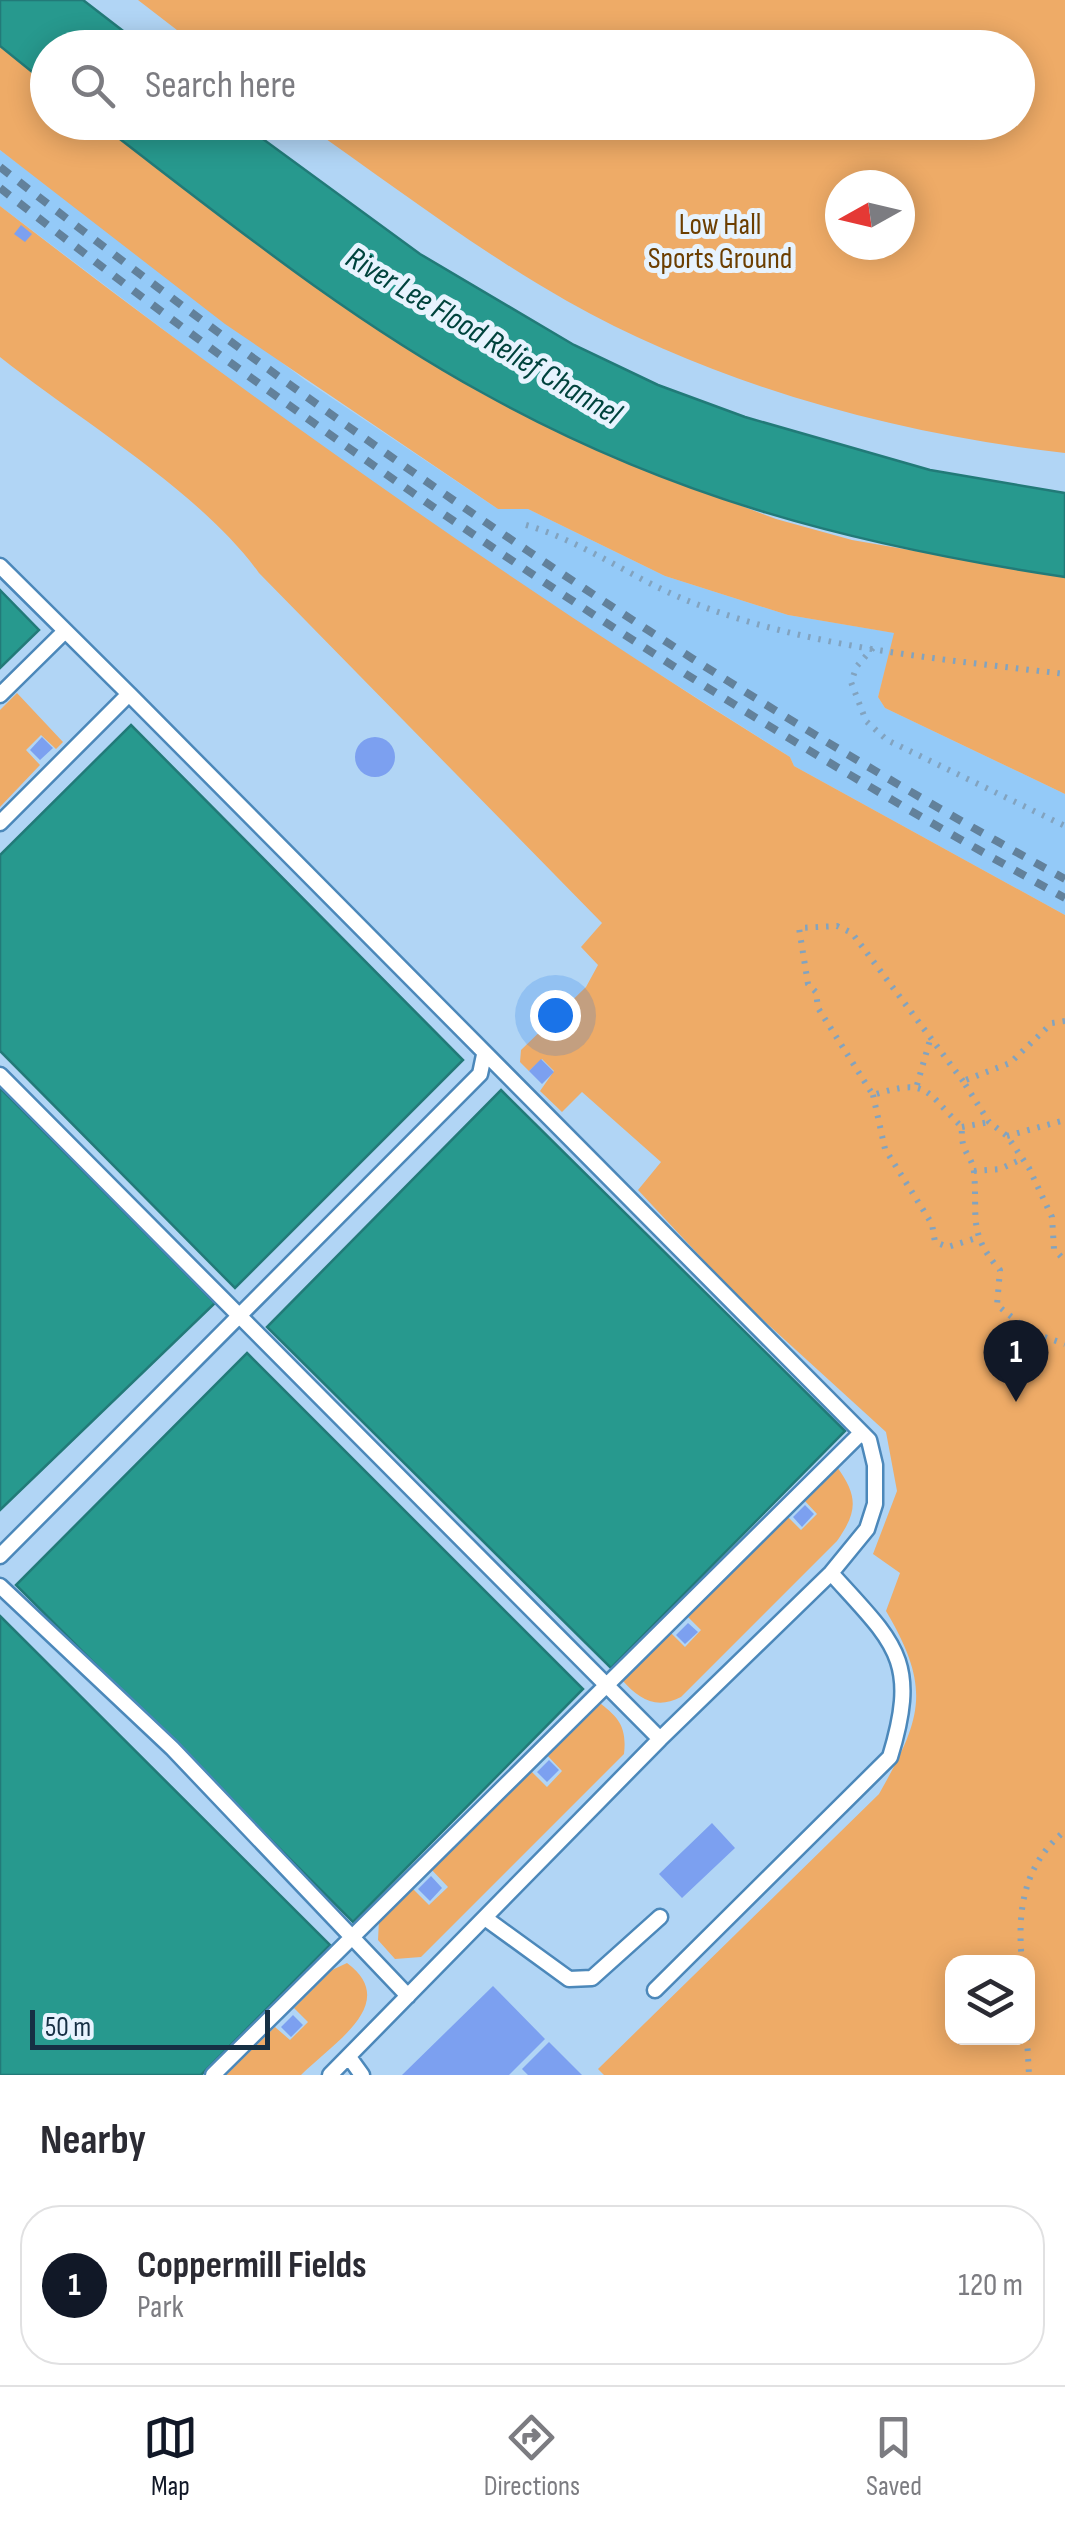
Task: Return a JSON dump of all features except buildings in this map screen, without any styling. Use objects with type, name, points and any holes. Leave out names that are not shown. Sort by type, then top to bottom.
[{"type":"lane","points":[[0,566],[869,1440],[876,1464],[874,1504],[867,1529],[831,1574],[660,1740],[330,2075]]},
{"type":"lane","points":[[0,695],[65,631]]},
{"type":"lane","points":[[0,823],[128,694]]},
{"type":"lane","points":[[0,1556],[480,1074],[484,1055]]},
{"type":"lane","points":[[0,1075],[660,1740]]},
{"type":"lane","points":[[213,2075],[861,1433]]},
{"type":"lane","points":[[656,1990],[890,1757],[904,1712],[900,1656],[831,1574]]},
{"type":"lane","points":[[0,1586],[172,1748],[408,1996]]},
{"type":"lane","points":[[484,1918],[569,1979],[592,1978],[660,1917]]},
{"type":"lane","points":[[349,2057],[362,2075]]},
{"type":"path","points":[[526,525],[555,533],[688,601],[764,627],[1065,674]]},
{"type":"path","points":[[874,647],[851,682],[866,722],[887,740],[1065,826]]},
{"type":"path","points":[[976,1238],[948,1247],[934,1242],[932,1224],[885,1149],[873,1095],[818,1008],[816,992],[808,984],[799,928],[837,926],[852,933],[964,1081],[989,1122],[1007,1136],[1022,1159],[1052,1217],[1054,1248],[1065,1262]]},
{"type":"path","points":[[964,1081],[1010,1062],[1052,1023],[1065,1021]]},
{"type":"path","points":[[917,1085],[930,1040]]},
{"type":"path","points":[[873,1095],[917,1085],[934,1092],[962,1127],[960,1148],[974,1171],[976,1238],[1000,1270],[997,1305],[1030,1332],[1065,1344]]},
{"type":"path","points":[[1007,1136],[1065,1120]]},
{"type":"path","points":[[962,1127],[989,1122]]},
{"type":"path","points":[[974,1171],[1000,1169],[1022,1159]]},
{"type":"path","points":[[1022,1955],[1020,1918],[1029,1876],[1050,1844],[1065,1832]]},
{"type":"path","points":[[1027,2045],[1029,2075]]},
{"type":"shaded area","points":[[0,150],[305,380],[498,509],[528,509],[665,576],[788,615],[895,633],[878,697],[885,708],[1065,794],[1065,915],[794,766],[790,757],[580,624],[304,436],[0,206]]},
{"type":"green space","name":"Low Hall Sports Ground","points":[[138,0],[1065,0],[1065,453],[872,419],[745,381],[624,331],[533,281],[327,140],[1035,140],[1035,30],[177,30]]},
{"type":"green space","points":[[0,46],[30,70],[30,140],[122,140],[402,344],[481,393],[605,454],[776,519],[852,540],[1065,577],[1065,794],[885,708],[878,697],[894,633],[788,615],[665,576],[528,509],[498,509],[225,324],[0,150]]},
{"type":"green space","points":[[0,206],[388,492],[587,627],[790,757],[794,766],[1065,915],[1065,2075],[604,2075],[598,2069],[879,1794],[905,1744],[916,1703],[915,1683],[901,1638],[886,1611],[900,1573],[873,1554],[897,1491],[886,1432],[739,1298],[638,1190],[661,1162],[582,1092],[562,1112],[540,1091],[554,1071],[542,1059],[529,1071],[520,1062],[521,1050],[586,987],[598,965],[581,947],[602,923],[205,514],[137,458],[0,357]]},
{"type":"green space","points":[[17,693],[63,742],[56,749],[41,735],[26,750],[40,765],[0,807],[0,710]]},
{"type":"green space","points":[[837,1467],[849,1487],[853,1504],[849,1521],[837,1541],[681,1697],[656,1702],[628,1687],[622,1680],[670,1632],[685,1647],[701,1630],[687,1616],[787,1516],[801,1530],[817,1514],[804,1500]]},
{"type":"green space","points":[[597,1701],[620,1723],[624,1754],[421,1957],[395,1959],[378,1940],[379,1920],[411,1887],[429,1905],[448,1887],[430,1868],[529,1769],[547,1787],[562,1771],[545,1753]]},
{"type":"green space","points":[[347,1963],[362,1978],[367,1993],[365,2008],[329,2050],[301,2075],[226,2075],[275,2027],[290,2040],[308,2022],[294,2008],[332,1970]]},
{"type":"water","points":[[0,0],[83,0],[122,30],[30,30],[30,70],[0,46]]},
{"type":"water","name":"River Lee Flood Relief Channel","points":[[121,140],[264,140],[420,254],[574,345],[658,385],[745,417],[930,470],[1065,493],[1065,577],[911,550],[838,532],[694,489],[624,462],[554,430],[432,364],[286,265]]},
{"type":"water","points":[[0,590],[39,630],[0,668]]},
{"type":"water","points":[[131,725],[463,1060],[235,1288],[0,1051],[0,855]]},
{"type":"water","points":[[0,1088],[215,1303],[0,1510]]},
{"type":"water","points":[[501,1090],[845,1431],[611,1668],[267,1327]]},
{"type":"water","points":[[247,1353],[583,1689],[353,1922],[16,1585]]},
{"type":"water","points":[[0,1616],[330,1945],[201,2075],[0,2075]]},
{"type":"railway","points":[[0,167],[256,360],[518,544],[788,718],[1065,879]]},
{"type":"railway","points":[[0,188],[256,381],[518,565],[788,738],[1065,898]]},
{"type":"place","name":"Coppermill Fields","points":[[1016,1402]]}]
